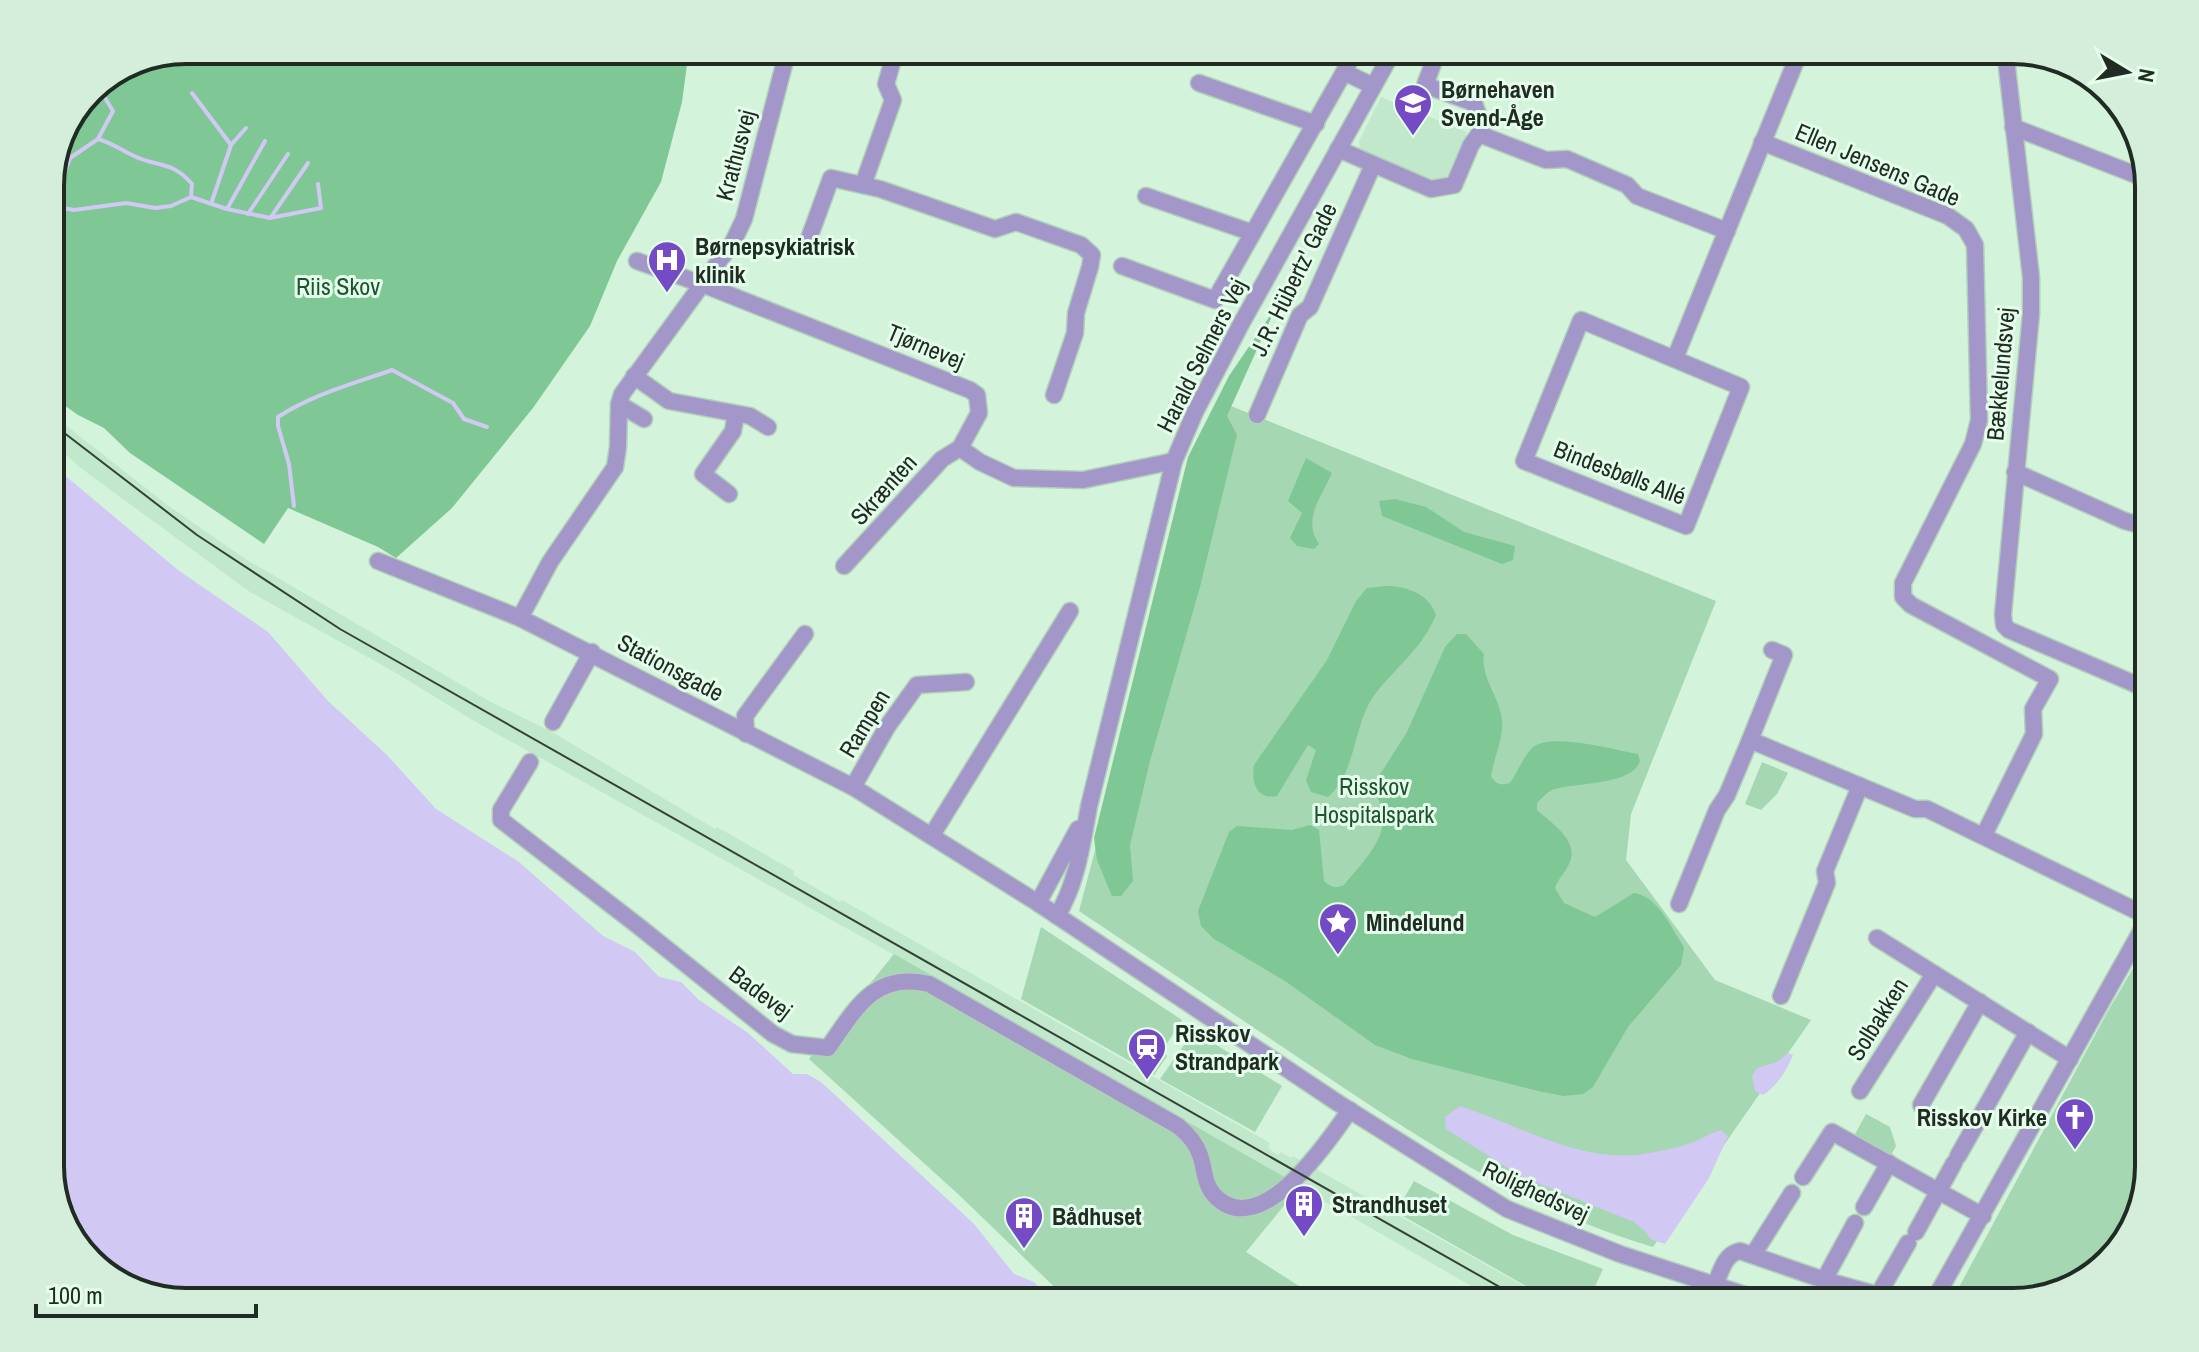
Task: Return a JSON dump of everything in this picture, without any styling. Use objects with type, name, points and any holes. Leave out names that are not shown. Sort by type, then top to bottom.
[{"type":"street","name":"Krathusvej","points":[[520,618],[550,562],[615,467],[622,394],[733,242],[744,219],[784,64]]},
{"type":"street","points":[[863,185],[893,100],[886,84],[892,64]]},
{"type":"street","points":[[1348,64],[1344,72],[1373,86]]},
{"type":"street","name":"Harald Selmers Vej","points":[[1057,916],[1070,892],[1174,461],[1221,362],[1386,64]]},
{"type":"street","points":[[1338,149],[1431,189],[1454,185],[1482,125],[1474,103],[1425,85],[1433,64]]},
{"type":"street","points":[[1675,358],[1795,64]]},
{"type":"street","name":"Bækkelundsvej","points":[[2006,64],[2031,277],[2031,314],[2004,625],[2009,630],[2135,684]]},
{"type":"street","name":"Harald Selmers Vej","points":[[1122,266],[1215,300],[1344,72]]},
{"type":"street","points":[[1199,83],[1316,124]]},
{"type":"street","points":[[2013,127],[2135,174]]},
{"type":"street","points":[[1479,134],[1546,160],[1567,159],[1627,185],[1637,196],[1727,231]]},
{"type":"street","name":"Ellen Jensens Gade","points":[[1762,142],[1948,216],[1966,229],[1975,245],[1979,420],[1973,444],[1903,583],[1903,597],[1911,605],[2050,679],[2033,709],[2034,734],[1984,835]]},
{"type":"street","name":"J.R. Hübertz' Gade","points":[[1257,415],[1300,315],[1310,307],[1373,165]]},
{"type":"street","points":[[808,241],[831,178],[863,185],[995,229],[1016,222],[1081,245],[1092,255],[1090,267],[1076,313],[1075,333],[1054,395]]},
{"type":"street","points":[[1146,196],[1253,233]]},
{"type":"street","name":"Tjørnevej","points":[[637,261],[970,390],[977,395],[979,413],[960,448]]},
{"type":"street","name":"Bindesbølls Allé","points":[[1581,320],[1675,358],[1741,387],[1686,526],[1524,461],[1581,320]]},
{"type":"street","points":[[634,376],[669,401],[750,416],[768,427]]},
{"type":"street","points":[[619,404],[644,419]]},
{"type":"street","points":[[729,494],[703,474],[733,431],[736,414]]},
{"type":"street","points":[[960,448],[980,462],[1014,478],[1083,480],[1174,461]]},
{"type":"street","name":"Skrænten","points":[[844,566],[942,459],[960,448]]},
{"type":"street","points":[[2015,472],[2125,521],[2135,521]]},
{"type":"street","name":"Stationsgade","points":[[378,561],[520,618],[592,652],[853,787],[1057,916]]},
{"type":"street","points":[[932,835],[1070,611]]},
{"type":"street","points":[[746,734],[745,716],[805,634]]},
{"type":"street","points":[[1679,904],[1784,655],[1772,650]]},
{"type":"street","points":[[553,722],[592,652]]},
{"type":"street","name":"Rampen","points":[[853,787],[887,727],[917,685],[966,682]]},
{"type":"street","points":[[1750,740],[1915,809],[1927,809],[2135,910]]},
{"type":"street","name":"Badevej","points":[[530,762],[501,810],[501,820],[773,1034],[792,1044],[828,1048],[854,1010],[878,989],[901,980],[929,984],[1178,1126],[1190,1136],[1200,1153],[1207,1182],[1216,1197],[1237,1208],[1267,1202],[1283,1191],[1312,1160],[1350,1110]]},
{"type":"street","points":[[1781,996],[1827,883],[1825,871],[1860,786]]},
{"type":"street","name":"Harald Selmers Vej","points":[[1038,903],[1089,806]]},
{"type":"street","name":"Rolighedsvej","points":[[1057,916],[1350,1110],[1507,1209],[1620,1254],[1724,1288]]},
{"type":"street","name":"Solbakken","points":[[1877,938],[2070,1059]]},
{"type":"street","points":[[1941,1288],[2135,942]]},
{"type":"street","name":"Solbakken","points":[[1860,1091],[1934,974]]},
{"type":"street","points":[[1921,1105],[1980,1002]]},
{"type":"street","points":[[1882,1288],[2028,1032]]},
{"type":"street","points":[[1803,1177],[1832,1132],[1983,1216]]},
{"type":"street","points":[[1864,1207],[1889,1163]]},
{"type":"street","points":[[1753,1255],[1792,1193]]},
{"type":"street","points":[[1824,1280],[1855,1223]]},
{"type":"street","points":[[1715,1285],[1730,1254],[1740,1251],[1853,1288]]},
{"type":"shaded area","name":"Børnehaven Svend-Åge","points":[[1381,97],[1467,132],[1450,176],[1435,180],[1360,150],[1359,141]]},
{"type":"shaded area","points":[[64,424],[166,504],[247,560],[491,702],[552,732],[715,829],[717,827],[794,871],[793,875],[840,902],[842,900],[1270,1143],[1268,1148],[1278,1155],[1281,1152],[1291,1158],[1293,1156],[1527,1288],[1475,1288],[995,1011],[476,722],[391,670],[250,592],[64,452]]},
{"type":"shaded area","points":[[64,475],[178,570],[268,632],[328,701],[387,755],[436,809],[519,862],[603,936],[635,952],[659,977],[681,982],[699,1000],[748,1033],[793,1074],[807,1074],[821,1082],[974,1224],[1014,1274],[1034,1282],[1040,1288],[186,1288],[140,1279],[112,1263],[80,1227],[70,1205],[64,1174]]},
{"type":"shaded area","points":[[1788,1053],[1793,1055],[1777,1082],[1763,1095],[1755,1091],[1752,1076],[1757,1068],[1777,1062]]},
{"type":"shaded area","points":[[1460,1106],[1550,1141],[1620,1156],[1656,1152],[1721,1130],[1728,1136],[1709,1178],[1665,1244],[1650,1239],[1634,1222],[1522,1177],[1446,1129],[1445,1117]]},
{"type":"green space","name":"Riis Skov","points":[[186,64],[687,64],[682,102],[661,182],[617,261],[590,326],[533,408],[452,508],[396,558],[378,547],[288,508],[264,544],[130,453],[104,428],[64,405],[64,178],[68,155],[89,112],[125,80],[147,70]]},
{"type":"green space","points":[[1276,307],[1227,416],[1237,435],[1200,587],[1150,761],[1130,845],[1133,881],[1121,896],[1112,896],[1097,860],[1094,838],[1188,457],[1229,376]]},
{"type":"green space","name":"Risskov Hospitalspark","points":[[1221,402],[1716,601],[1631,814],[1626,860],[1715,980],[1811,1020],[1653,1247],[1561,1213],[1434,1146],[1079,911],[1196,469]]},
{"type":"green space","points":[[1306,458],[1332,473],[1315,508],[1312,526],[1319,544],[1314,549],[1297,546],[1290,538],[1302,513],[1288,501]]},
{"type":"green space","points":[[1395,499],[1426,507],[1464,532],[1515,546],[1513,560],[1502,564],[1382,516],[1379,501]]},
{"type":"green space","points":[[1401,587],[1422,596],[1436,615],[1415,649],[1381,686],[1366,709],[1349,762],[1337,787],[1328,797],[1311,792],[1306,780],[1316,750],[1308,745],[1277,796],[1260,793],[1255,784],[1254,765],[1327,660],[1356,601],[1367,588]]},
{"type":"green space","points":[[1457,634],[1466,634],[1484,654],[1487,677],[1501,714],[1501,737],[1491,776],[1496,783],[1510,783],[1533,747],[1554,741],[1638,754],[1640,761],[1626,775],[1552,790],[1537,803],[1537,810],[1563,834],[1571,849],[1568,866],[1555,888],[1564,903],[1595,917],[1634,893],[1643,895],[1657,906],[1684,947],[1681,965],[1628,1027],[1593,1087],[1583,1094],[1564,1096],[1538,1091],[1412,1059],[1375,1045],[1285,981],[1214,939],[1201,926],[1198,911],[1229,832],[1237,826],[1292,830],[1310,825],[1319,830],[1324,881],[1333,887],[1344,885],[1371,852],[1383,824],[1374,784],[1407,732],[1445,647]]},
{"type":"green space","points":[[1762,762],[1788,773],[1777,794],[1761,810],[1745,804]]},
{"type":"green space","points":[[1041,927],[1182,1020],[1162,1051],[1167,1056],[1154,1075],[1021,999]]},
{"type":"green space","name":"Risskov Strandpark","points":[[894,954],[1300,1186],[1246,1252],[1302,1288],[1055,1288],[958,1194],[809,1059]]},
{"type":"green space","points":[[2135,965],[2135,1166],[2131,1197],[2119,1227],[2087,1263],[2059,1279],[2029,1287],[1959,1288]]},
{"type":"green space","points":[[1194,1031],[1282,1086],[1255,1132],[1160,1079]]},
{"type":"green space","points":[[1866,1114],[1890,1127],[1896,1146],[1890,1157],[1854,1136]]},
{"type":"green space","points":[[1414,1181],[1513,1235],[1603,1269],[1594,1288],[1529,1288],[1396,1212]]},
{"type":"waterway","points":[[192,93],[231,145]]},
{"type":"waterway","points":[[65,172],[70,158],[98,139],[113,111],[104,96]]},
{"type":"waterway","points":[[211,204],[231,145],[246,128]]},
{"type":"waterway","points":[[64,208],[74,210],[126,203],[155,208],[171,206],[191,197],[192,184],[178,171],[98,139]]},
{"type":"waterway","points":[[227,209],[265,141]]},
{"type":"waterway","points":[[248,214],[288,154]]},
{"type":"waterway","points":[[271,217],[308,163]]},
{"type":"waterway","points":[[191,197],[270,218],[321,208],[318,184]]},
{"type":"waterway","points":[[294,506],[289,464],[278,417],[319,396],[392,370],[453,403],[464,419],[487,427]]},
{"type":"tram line","points":[[64,433],[197,535],[340,629],[1501,1288]]},
{"type":"place","name":"Børnehaven Svend-Åge","points":[[1413,137]]},
{"type":"place","name":"Børnepsykiatrisk klinik","points":[[667,294]]},
{"type":"place","name":"Mindelund","points":[[1338,956]]},
{"type":"place","name":"Risskov Strandpark","points":[[1147,1081]]},
{"type":"place","name":"Risskov Kirke","points":[[2075,1151]]},
{"type":"place","name":"Strandhuset","points":[[1304,1238]]},
{"type":"place","name":"Bådhuset","points":[[1024,1250]]}]
